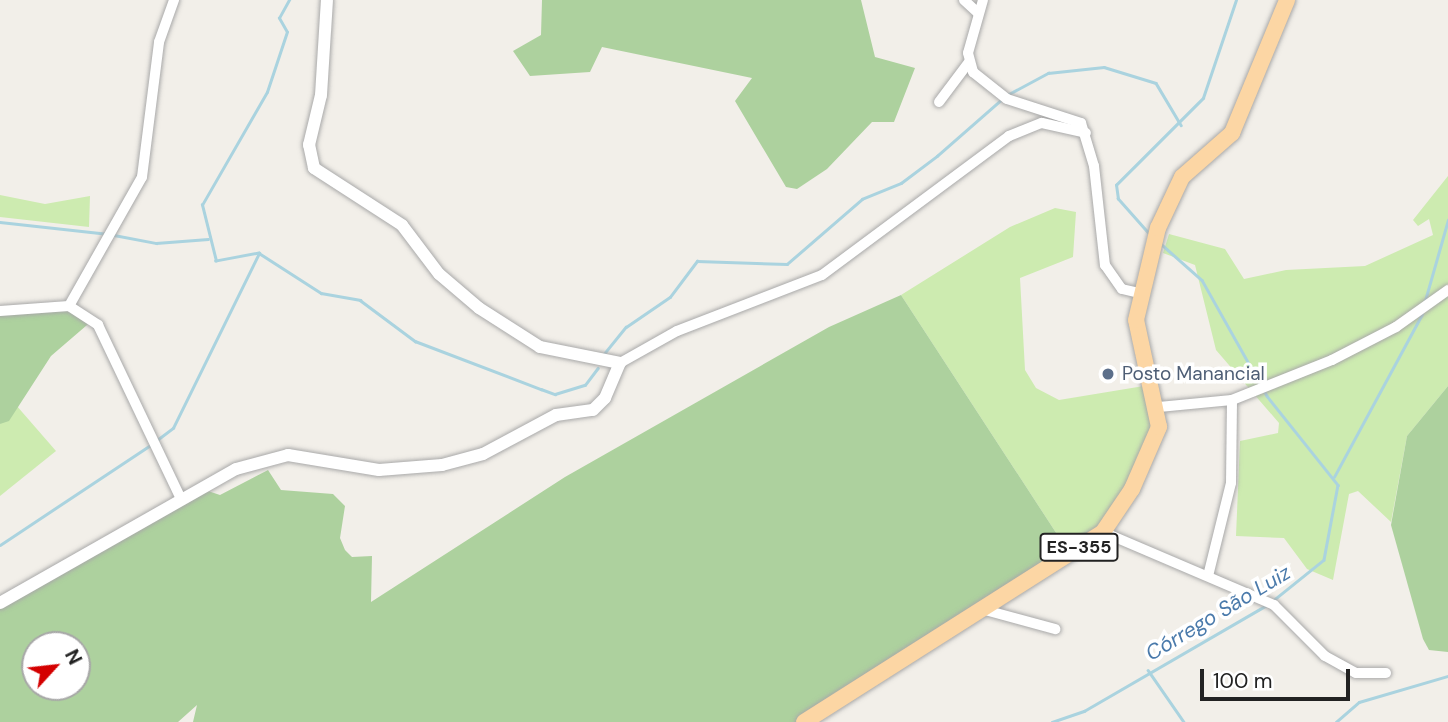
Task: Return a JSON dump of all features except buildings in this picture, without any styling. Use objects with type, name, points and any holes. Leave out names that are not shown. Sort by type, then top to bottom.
[{"type":"main road","name":"ES-355","points":[[804,722],[985,610],[1103,532],[1153,451],[1159,407],[1140,349],[1139,293],[1158,228],[1182,177],[1232,133],[1287,0]]},
{"type":"street","points":[[69,306],[84,270],[127,212],[146,167],[159,42],[174,0]]},
{"type":"street","points":[[327,0],[321,95],[309,145],[314,167],[402,225],[439,274],[479,309],[540,347],[620,363]]},
{"type":"street","points":[[964,0],[978,13]]},
{"type":"street","points":[[939,102],[969,62],[978,13],[984,0]]},
{"type":"street","points":[[969,62],[1007,99],[1073,117],[1086,133],[1105,265],[1122,289],[1139,293]]},
{"type":"street","points":[[0,603],[236,469],[288,455],[379,470],[466,460],[556,415],[593,410],[620,363],[677,331],[831,270],[884,223],[1009,136],[1042,123],[1086,133]]},
{"type":"street","points":[[1159,407],[1232,400],[1250,393],[1396,327],[1448,290]]},
{"type":"street","points":[[0,311],[69,306],[102,332],[181,499]]},
{"type":"street","points":[[1208,576],[1231,484],[1232,400]]},
{"type":"street","points":[[1103,532],[1274,605],[1337,664],[1364,676],[1386,673]]},
{"type":"street","points":[[985,610],[1055,629]]},
{"type":"green space","points":[[542,0],[861,0],[875,57],[915,68],[894,122],[872,122],[827,169],[797,189],[786,187],[735,101],[752,78],[602,47],[590,72],[530,76],[513,51],[541,35]]},
{"type":"green space","points":[[1448,176],[1448,386],[1407,436],[1391,522],[1358,491],[1349,494],[1333,580],[1307,569],[1284,538],[1236,536],[1240,441],[1278,433],[1279,423],[1216,350],[1195,265],[1163,253],[1169,234],[1225,249],[1244,279],[1286,270],[1365,266],[1433,235],[1429,219],[1418,226],[1413,220]]},
{"type":"green space","points":[[0,195],[45,204],[90,196],[89,227],[0,217]]},
{"type":"green space","points":[[1055,208],[1076,212],[1073,257],[1020,278],[1025,370],[1036,388],[1059,400],[1156,384],[1159,400],[1140,471],[1095,529],[1066,548],[901,295],[1010,227]]},
{"type":"green space","points":[[901,295],[1066,548],[799,722],[193,722],[197,705],[178,722],[0,722],[0,604],[208,491],[220,495],[268,470],[281,490],[333,494],[345,506],[340,538],[345,550],[352,557],[372,556],[371,602],[565,477],[829,327]]},
{"type":"green space","points":[[0,308],[68,308],[94,319],[51,356],[9,421],[0,424]]},
{"type":"green space","points":[[1448,386],[1448,652],[1429,650],[1423,639],[1391,525],[1407,436]]},
{"type":"green space","points":[[16,405],[56,451],[0,496],[0,424]]},
{"type":"waterway","name":"Córrego São Luiz","points":[[259,253],[216,261],[202,205],[267,92],[287,32],[279,18],[289,0]]},
{"type":"waterway","name":"Córrego São Luiz","points":[[1149,234],[1118,199],[1116,185],[1203,98],[1236,0]]},
{"type":"waterway","name":"Córrego São Luiz","points":[[1007,95],[1048,73],[1104,67],[1156,83],[1181,125]]},
{"type":"waterway","name":"Córrego São Luiz","points":[[603,355],[626,327],[670,297],[697,261],[787,264],[862,199],[901,183],[937,156],[1002,99]]},
{"type":"waterway","points":[[1424,304],[1448,220]]},
{"type":"waterway","points":[[0,222],[108,234]]},
{"type":"waterway","points":[[114,235],[156,243],[208,239]]},
{"type":"waterway","name":"Córrego São Luiz","points":[[1160,243],[1202,280],[1267,396],[1338,485],[1324,560],[1272,602]]},
{"type":"waterway","name":"Córrego São Luiz","points":[[259,253],[321,293],[360,300],[415,341],[555,394],[585,385],[598,368]]},
{"type":"waterway","points":[[157,440],[173,428],[259,253]]},
{"type":"waterway","points":[[1334,477],[1422,314]]},
{"type":"waterway","points":[[0,545],[152,444]]},
{"type":"waterway","name":"Córrego São Luiz","points":[[1052,722],[1084,711],[1267,605]]},
{"type":"waterway","points":[[1148,670],[1184,722]]},
{"type":"waterway","points":[[1336,722],[1359,702],[1448,676]]},
{"type":"place","name":"Posto Manancial","points":[[1108,374]]}]
